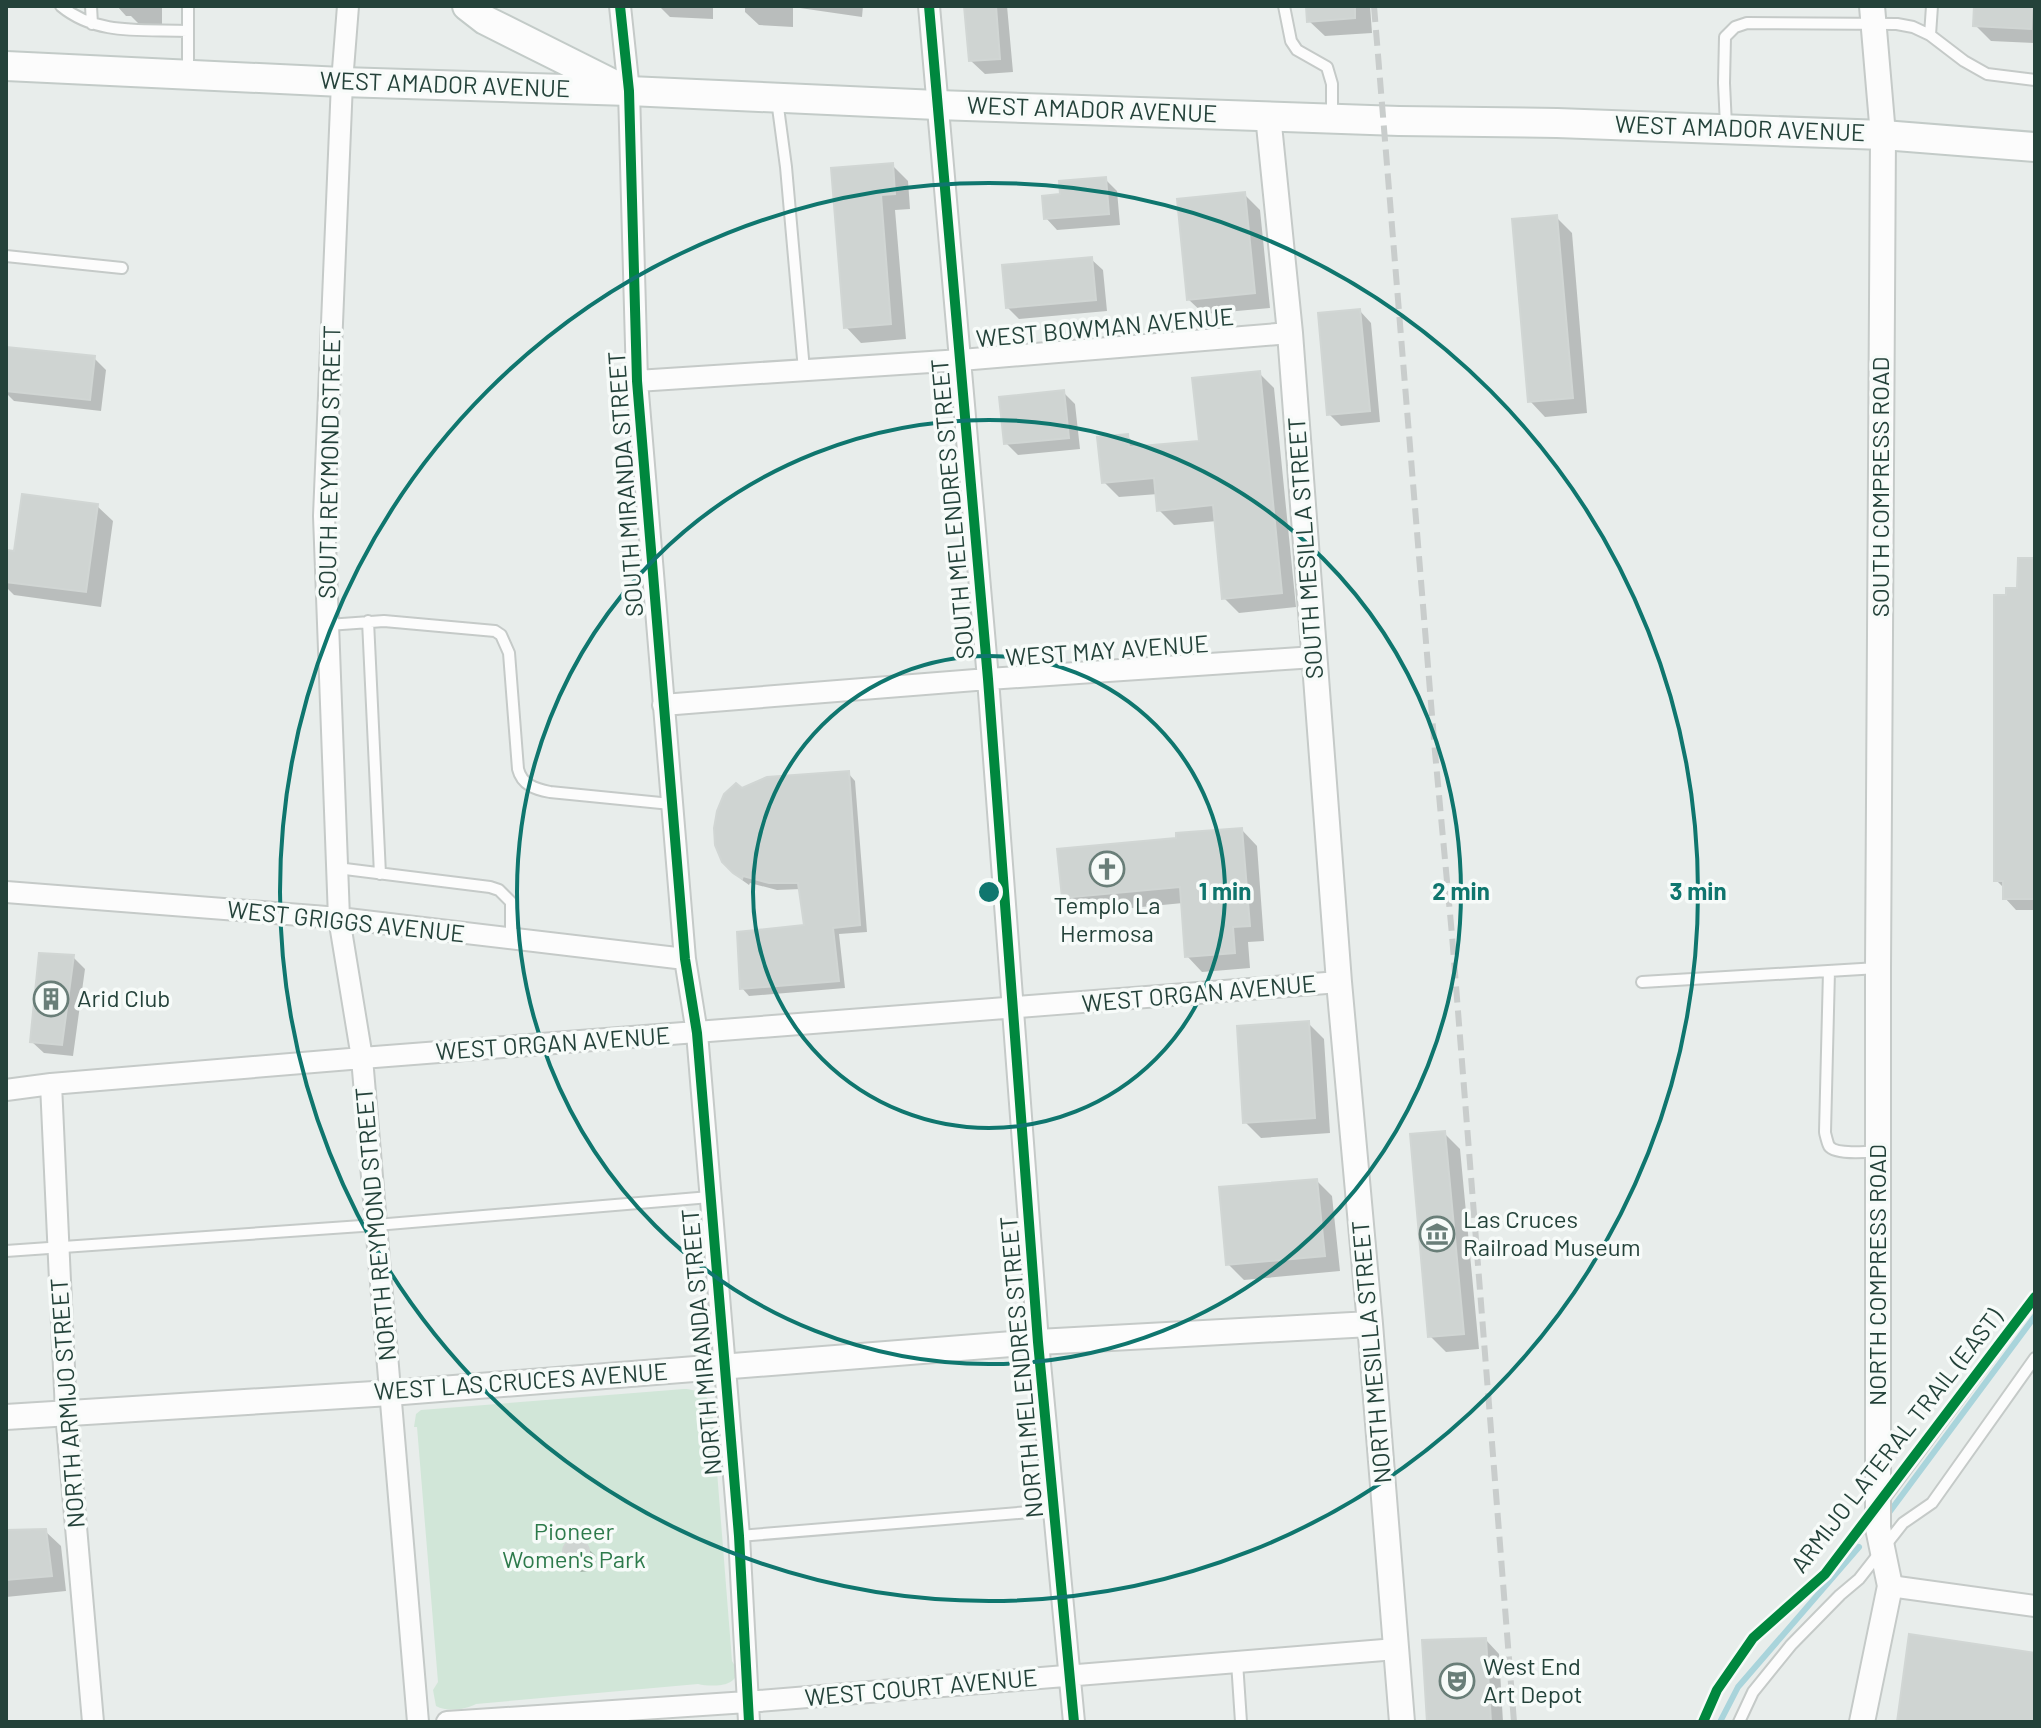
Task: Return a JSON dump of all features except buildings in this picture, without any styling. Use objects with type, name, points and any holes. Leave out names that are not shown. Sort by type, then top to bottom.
[{"type":"main road","points":[[467,6],[485,20],[629,91]]},
{"type":"main road","name":"WEST AMADOR AVENUE","points":[[6,66],[937,105],[1883,135],[2035,147]]},
{"type":"street","name":"SOUTH REYMOND STREET","points":[[339,918],[324,516],[342,82],[348,6]]},
{"type":"street","name":"SOUTH MIRANDA STREET","points":[[620,6],[629,91],[637,381],[685,959]]},
{"type":"street","name":"SOUTH MELENDRES STREET","points":[[929,6],[988,679],[1013,1009]]},
{"type":"street","name":"SOUTH COMPRESS ROAD","points":[[1872,15],[1883,135],[1878,968]]},
{"type":"street","name":"SOUTH MESILLA STREET","points":[[1268,115],[1290,333],[1339,982]]},
{"type":"street","name":"WEST BOWMAN AVENUE","points":[[637,381],[961,360],[1290,333]]},
{"type":"street","name":"WEST MAY AVENUE","points":[[663,705],[1315,657]]},
{"type":"street","name":"WEST GRIGGS AVENUE","points":[[6,892],[339,918],[685,959]]},
{"type":"street","name":"NORTH REYMOND STREET","points":[[339,918],[362,1058],[418,1722]]},
{"type":"street","name":"NORTH MIRANDA STREET","points":[[685,959],[697,1033],[739,1536],[748,1712]]},
{"type":"street","name":"NORTH COMPRESS ROAD","points":[[1862,1722],[1890,1586],[1878,1528],[1878,968]]},
{"type":"street","name":"WEST ORGAN AVENUE","points":[[6,1090],[362,1058],[1339,982]]},
{"type":"street","name":"NORTH MESILLA STREET","points":[[1339,982],[1402,1722]]},
{"type":"street","name":"NORTH MELENDRES STREET","points":[[1013,1009],[1038,1342],[1074,1722]]},
{"type":"street","name":"NORTH ARMIJO STREET","points":[[51,1084],[66,1412],[93,1722]]},
{"type":"street","name":"WEST LAS CRUCES AVENUE","points":[[6,1417],[390,1393],[1038,1342],[1370,1324]]},
{"type":"street","points":[[1890,1586],[2035,1606]]},
{"type":"street","name":"WEST COURT AVENUE","points":[[447,1722],[748,1712],[1071,1676],[1396,1649]]},
{"type":"lane","points":[[61,6],[72,16],[103,28],[188,31]]},
{"type":"lane","points":[[91,6],[92,24]]},
{"type":"lane","points":[[188,6],[188,75]]},
{"type":"lane","points":[[1284,6],[1291,41],[1297,50],[1327,67],[1332,84],[1332,118]]},
{"type":"lane","points":[[1930,35],[1932,6]]},
{"type":"lane","points":[[1726,129],[1725,37],[1735,27],[1747,23],[1872,15],[1930,35],[1987,74],[2035,80]]},
{"type":"lane","points":[[777,98],[804,370]]},
{"type":"lane","points":[[6,256],[122,268]]},
{"type":"lane","points":[[368,621],[380,874]]},
{"type":"lane","points":[[328,625],[384,621],[495,631],[501,635],[509,653],[518,769],[520,777],[527,784],[550,792],[671,804]]},
{"type":"lane","points":[[337,868],[499,890],[511,902],[511,939]]},
{"type":"lane","points":[[1642,982],[1878,968]]},
{"type":"lane","points":[[1829,971],[1825,1132],[1828,1145],[1834,1150],[1878,1151]]},
{"type":"lane","points":[[6,1251],[710,1197]]},
{"type":"lane","name":"ARMIJO LATERAL TRAIL (EAST)","points":[[1703,1722],[1717,1690],[1753,1638],[1825,1574],[2035,1297]]},
{"type":"lane","points":[[1739,1722],[1753,1692],[1791,1645],[1859,1579],[1903,1523],[1932,1503],[2035,1358]]},
{"type":"lane","points":[[739,1536],[1054,1510]]},
{"type":"lane","points":[[1237,1662],[1241,1722]]},
{"type":"green space","name":"Pioneer Women's Park","points":[[684,1389],[701,1394],[712,1408],[732,1661],[736,1669],[733,1680],[713,1686],[698,1684],[476,1704],[456,1710],[436,1706],[433,1690],[438,1682],[417,1427],[414,1427],[416,1414],[421,1410]]},
{"type":"waterway","points":[[1888,1514],[2035,1316]]},
{"type":"waterway","points":[[1720,1722],[1738,1687],[1859,1547]]},
{"type":"railway","points":[[1374,6],[1514,1722]]},
{"type":"cycle path","points":[[620,6],[629,91],[637,381],[685,959],[697,1033],[739,1536],[749,1722]]},
{"type":"cycle path","points":[[929,6],[988,679],[1038,1342],[1074,1722]]},
{"type":"cycle path","points":[[1703,1722],[1717,1690],[1753,1638],[1825,1574],[2035,1297]]},
{"type":"place","name":"Templo La Hermosa","points":[[1107,869]]},
{"type":"place","name":"Arid Club","points":[[51,999]]},
{"type":"place","name":"Las Cruces Railroad Museum","points":[[1437,1234]]},
{"type":"place","name":"West End Art Depot","points":[[1457,1681]]}]
